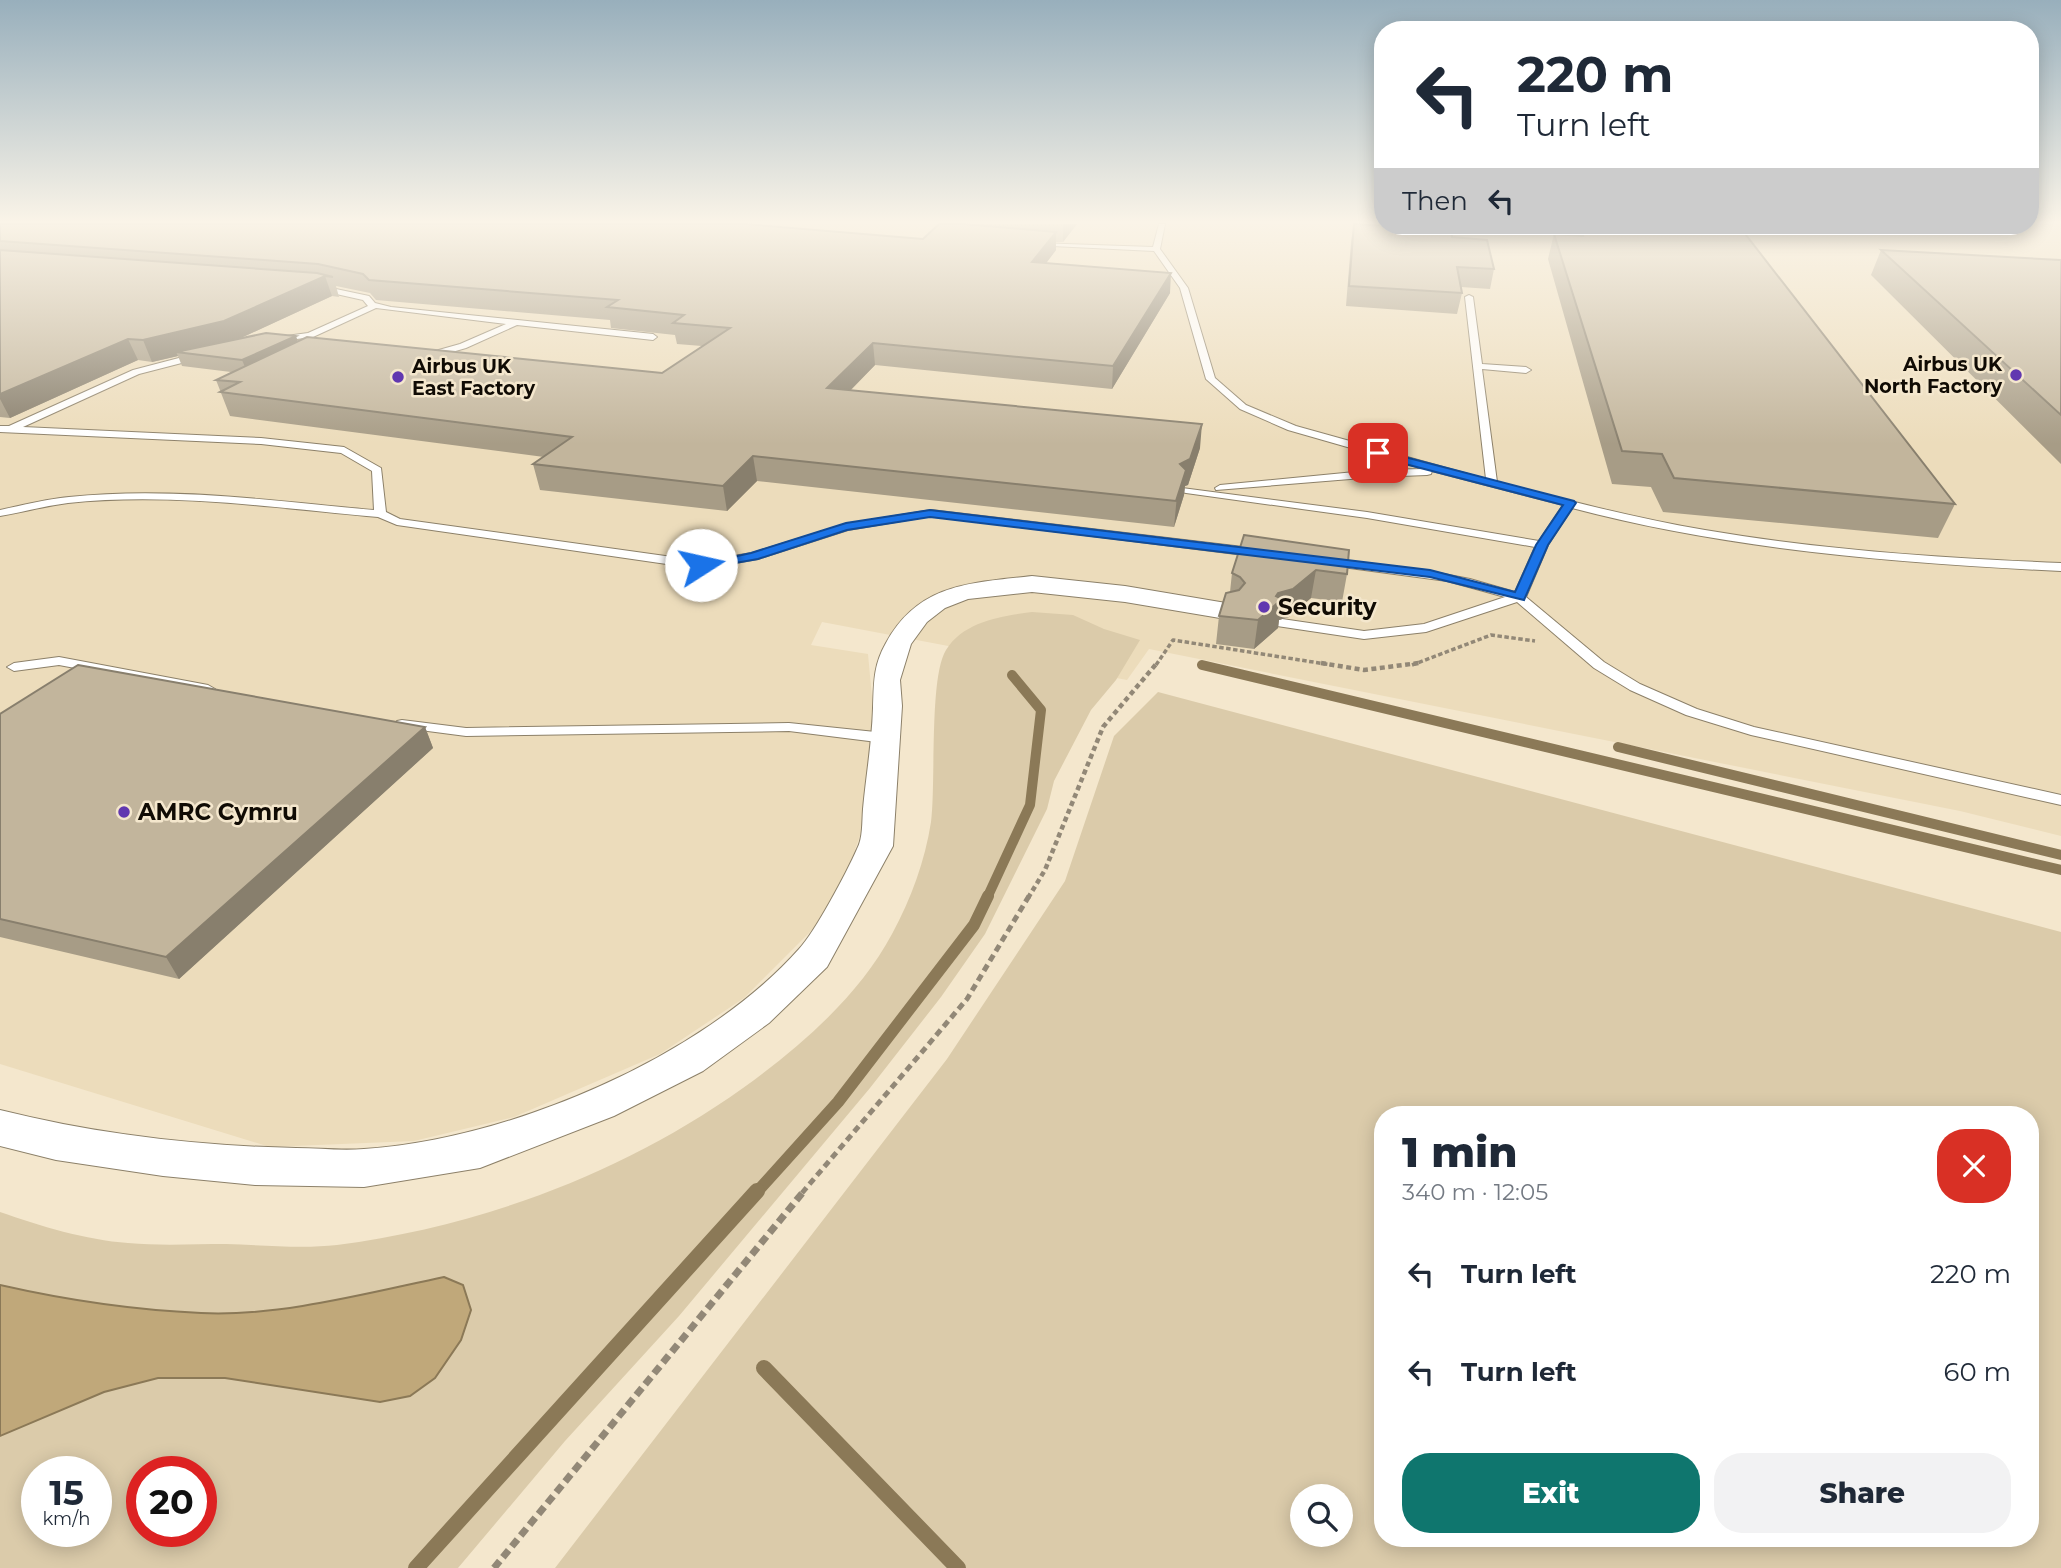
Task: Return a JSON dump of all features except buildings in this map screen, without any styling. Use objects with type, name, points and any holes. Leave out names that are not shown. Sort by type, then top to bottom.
[{"type":"street","points":[[0,1128],[56,1142],[163,1157],[255,1166],[364,1168],[480,1150],[599,1104],[689,1060],[755,1013],[814,957],[876,846],[885,738],[886,680],[898,644],[918,616],[936,603],[963,592],[1032,584],[1125,594],[1226,611]]},
{"type":"lane","points":[[362,297],[375,306]]},
{"type":"lane","points":[[1187,297],[1211,379],[1226,395],[1243,407],[1292,428],[1361,449],[1636,520],[1706,534],[1925,561],[2061,567]]},
{"type":"lane","points":[[1469,297],[1492,482]]},
{"type":"lane","points":[[264,341],[310,335],[375,306],[653,337]]},
{"type":"lane","points":[[417,358],[463,346],[516,322]]},
{"type":"lane","points":[[288,338],[309,347]]},
{"type":"lane","points":[[4,430],[136,372],[213,352]]},
{"type":"lane","points":[[1479,366],[1526,370]]},
{"type":"lane","points":[[4,430],[261,441],[344,450],[377,470],[380,514]]},
{"type":"lane","points":[[1458,472],[1380,471],[1303,482],[1186,490],[1542,545]]},
{"type":"lane","points":[[0,513],[67,500],[138,498],[267,502],[380,514],[397,522],[701,565],[754,556],[846,527],[930,513],[1278,555]]},
{"type":"lane","points":[[1282,623],[1364,635],[1426,628],[1519,597],[1542,545],[1570,503]]},
{"type":"lane","points":[[1319,560],[1430,573],[1519,597],[1587,655],[1626,682],[1664,703],[1702,717],[1751,731],[2061,800]]},
{"type":"lane","points":[[14,667],[59,661],[222,691]]},
{"type":"lane","points":[[384,722],[466,732],[789,727],[885,738]]},
{"type":"path","points":[[494,1568],[787,1211],[967,999],[1045,870],[1103,727],[1167,652],[1173,640],[1364,670],[1392,669],[1417,664],[1473,638],[1495,634],[1538,642],[1564,657],[1587,655]]},
{"type":"shaded area","points":[[0,297],[2061,297],[2061,836],[1960,811],[1149,649],[1127,680],[822,622],[811,645],[868,654],[876,741],[867,816],[846,875],[814,928],[744,998],[660,1054],[514,1117],[414,1141],[270,1147],[0,1064]]},
{"type":"shaded area","points":[[1032,612],[1073,615],[1104,629],[1140,640],[1116,680],[1091,710],[1054,781],[1047,809],[985,934],[941,997],[870,1088],[679,1316],[565,1441],[458,1568],[0,1568],[0,1212],[63,1232],[128,1243],[296,1247],[337,1245],[445,1224],[550,1191],[650,1146],[697,1118],[743,1088],[806,1038],[863,978],[892,934],[921,865],[931,822],[935,706],[941,664],[946,650],[963,632],[996,618]]},
{"type":"shaded area","points":[[1158,692],[2061,932],[2061,1568],[555,1568],[947,1059],[1065,881],[1114,736]]},
{"type":"shaded area","points":[[444,1277],[463,1285],[471,1310],[461,1340],[435,1378],[410,1396],[380,1402],[225,1378],[158,1378],[104,1392],[0,1436],[0,1285],[125,1307],[230,1313],[292,1308]]},
{"type":"waterway","points":[[1202,665],[2061,870]]},
{"type":"waterway","points":[[987,898],[1030,805],[1041,710],[1012,675]]},
{"type":"waterway","points":[[1618,747],[2061,855]]},
{"type":"waterway","points":[[756,1193],[838,1102],[974,925],[988,896]]},
{"type":"waterway","points":[[416,1568],[757,1191]]},
{"type":"waterway","points":[[764,1368],[958,1568]]},
{"type":"place","name":"Airbus UK North Factory","points":[[2016,375]]},
{"type":"place","name":"Airbus UK East Factory","points":[[398,377]]},
{"type":"place","name":"Security","points":[[1264,607]]},
{"type":"place","name":"AMRC Cymru","points":[[124,812]]},
{"type":"route","points":[[701,565],[754,556],[846,527],[930,513],[1430,573],[1519,597],[1542,545],[1570,503],[1378,453]]}]
